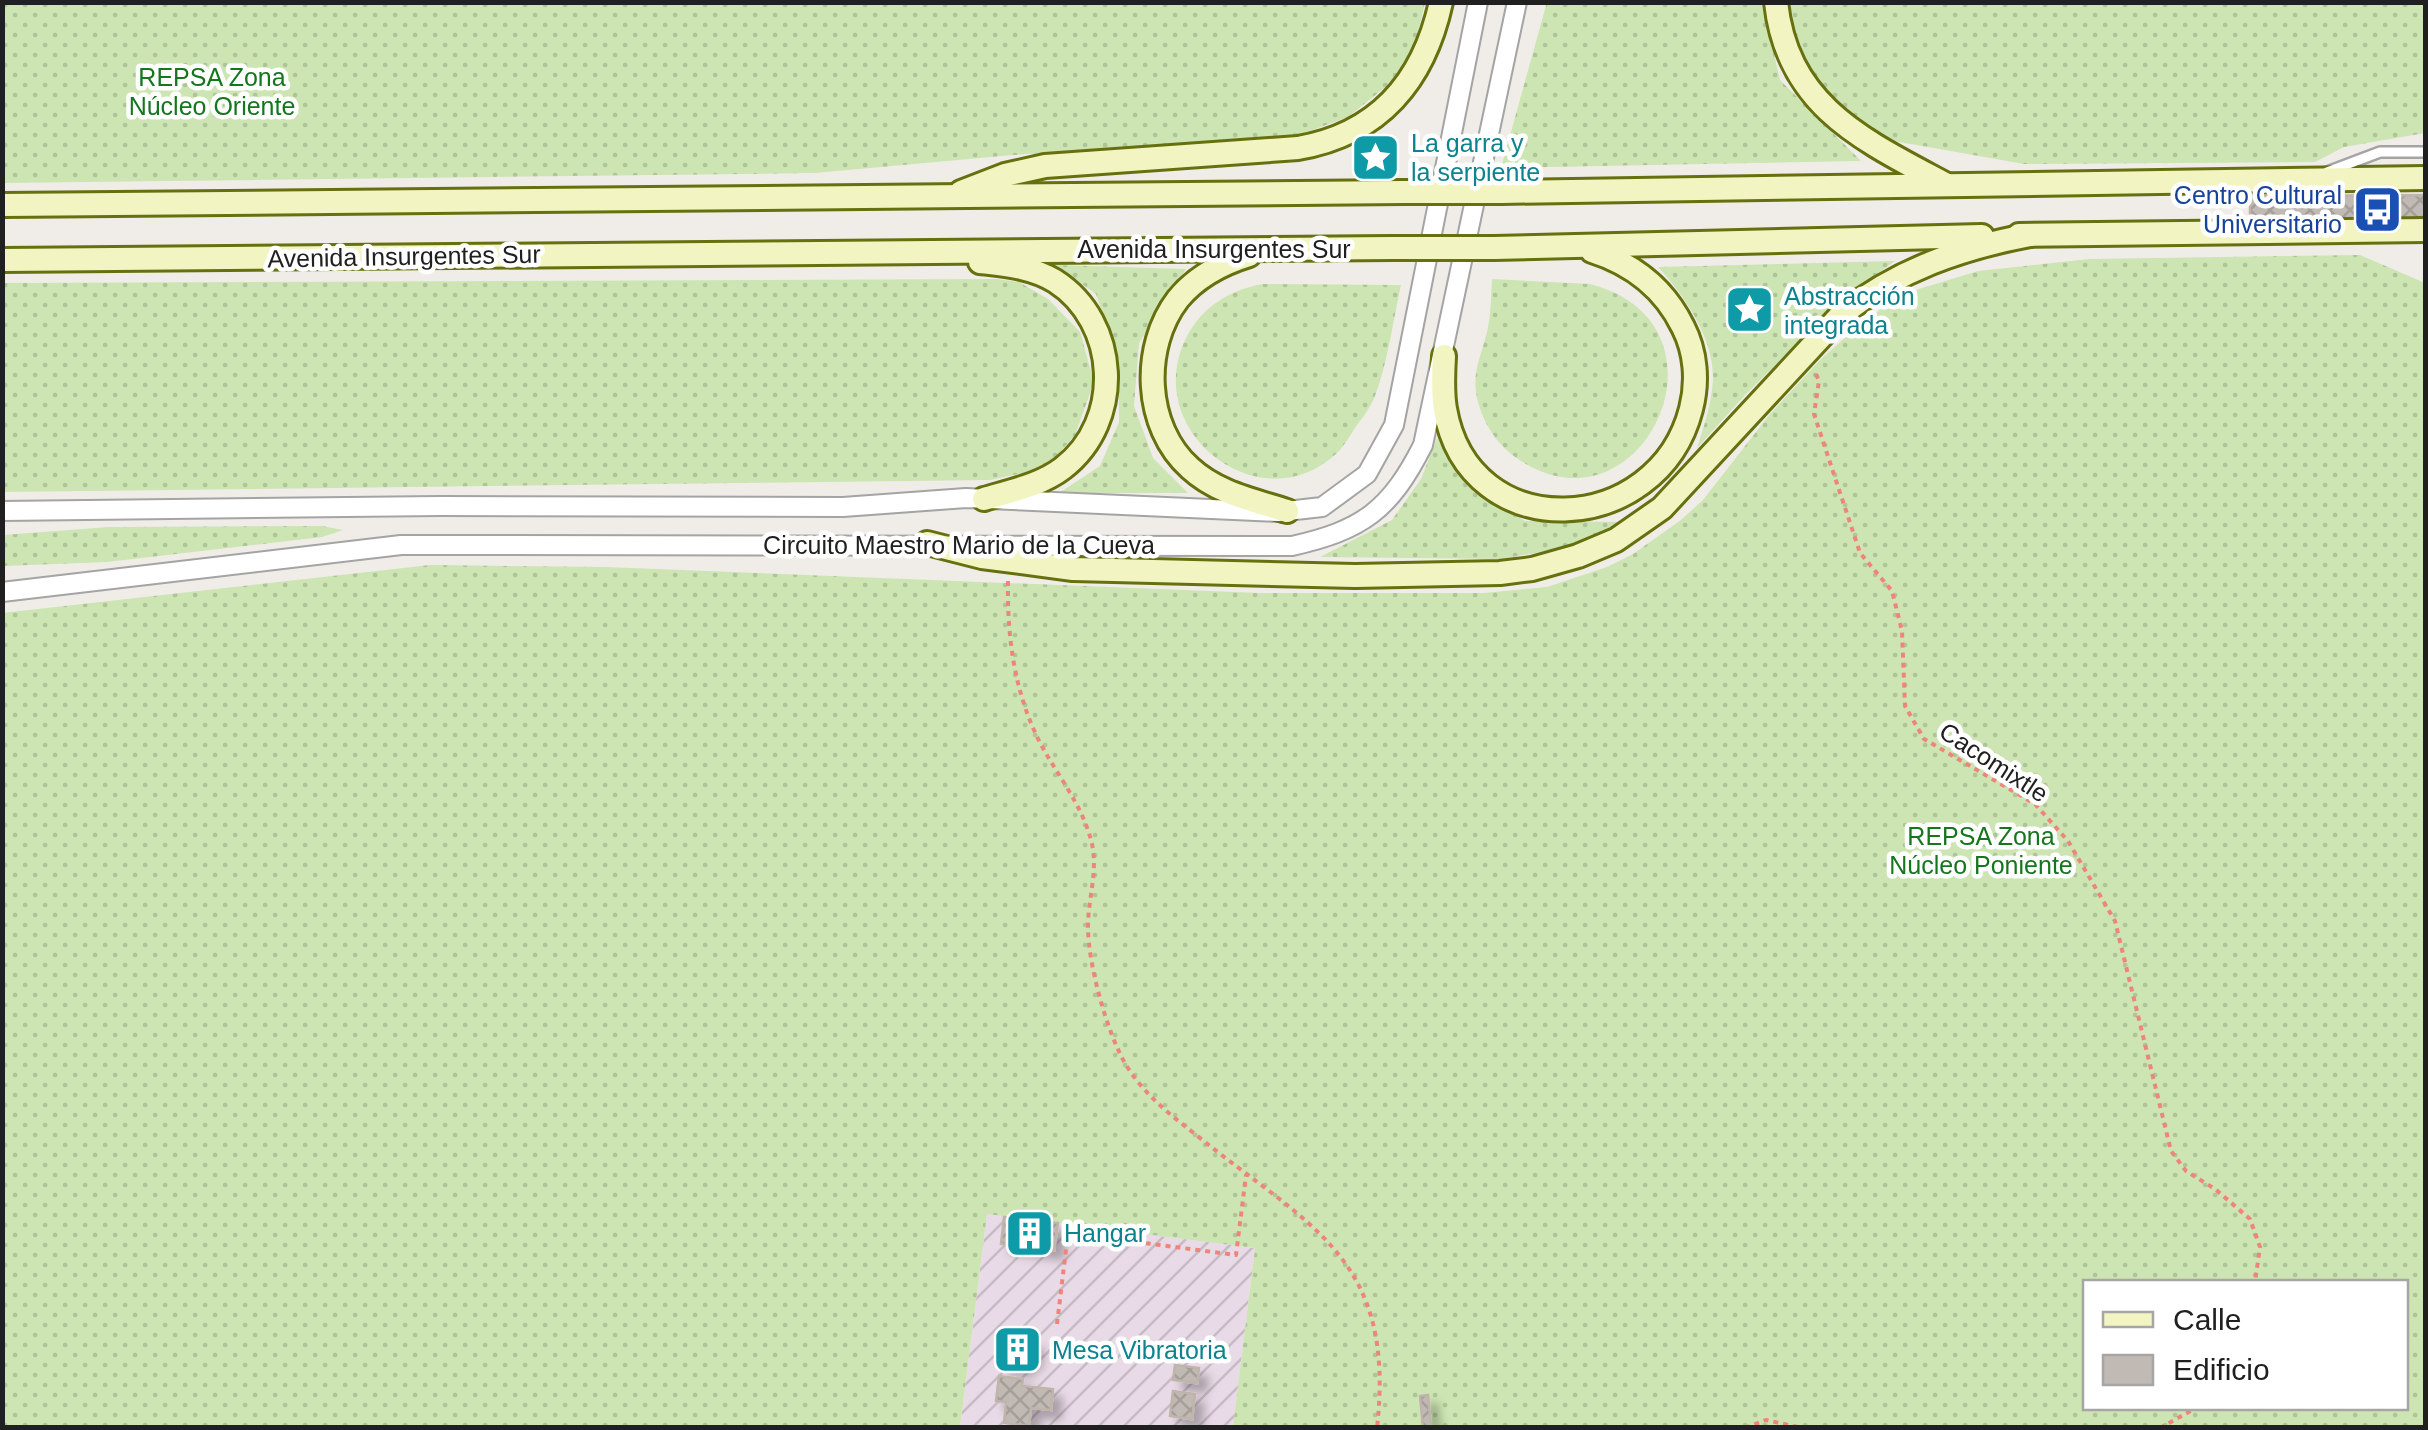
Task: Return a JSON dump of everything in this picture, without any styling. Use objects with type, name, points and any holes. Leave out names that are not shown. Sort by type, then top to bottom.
[{"type":"main road","points":[[950,197],[1005,175],[1045,166],[1298,148],[1336,138],[1371,118],[1414,76],[1433,39],[1442,2]]},
{"type":"main road","points":[[1776,2],[1780,29],[1791,59],[1820,104],[1852,132],[1946,185]]},
{"type":"main road","name":"Avenida Insurgentes Sur","points":[[2,206],[1501,192],[2426,178]]},
{"type":"main road","name":"Avenida Insurgentes Sur","points":[[2,260],[1579,247],[2426,230]]},
{"type":"main road","points":[[928,544],[1008,562],[1074,570],[1356,576],[1500,572],[1555,563],[1616,540],[1662,508],[1842,314],[1894,278],[1960,251],[2030,235]]},
{"type":"main road","points":[[1444,356],[1444,406],[1453,436],[1469,464],[1492,488],[1520,503],[1561,510],[1595,506],[1640,486],[1672,453],[1688,420],[1694,384],[1693,353],[1676,312],[1646,278],[1616,260],[1579,247]]},
{"type":"main road","points":[[1286,248],[1236,259],[1186,291],[1161,331],[1153,373],[1155,406],[1163,432],[1192,470],[1228,493],[1287,511]]},
{"type":"main road","points":[[898,250],[1033,270],[1070,293],[1097,329],[1105,356],[1106,384],[1101,412],[1084,447],[1064,467],[1043,480],[984,499]]},
{"type":"street","name":"Circuito Maestro Mario de la Cueva","points":[[2,510],[844,506],[984,499],[1287,511],[1322,507],[1367,474],[1394,425],[1478,2]]},
{"type":"street","name":"Circuito Maestro Mario de la Cueva","points":[[2,592],[401,544],[1292,546],[1325,539],[1356,526],[1382,507],[1404,482],[1423,445],[1517,2]]},
{"type":"lane","points":[[2306,179],[2380,152],[2426,152]]},
{"type":"path","name":"Cacomixtle","points":[[1808,351],[1818,382],[1814,414],[1860,553],[1892,591],[1902,630],[1905,706],[1924,739],[2034,804],[2068,840],[2116,921],[2172,1151],[2186,1171],[2250,1219],[2260,1247],[2255,1280]]},
{"type":"path","points":[[1008,562],[1009,634],[1020,690],[1042,746],[1080,811],[1092,845],[1094,881],[1089,944],[1109,1026],[1125,1063],[1154,1100],[1308,1220],[1359,1281],[1373,1315],[1380,1354],[1382,1385],[1377,1428]]},
{"type":"path","points":[[1057,1324],[1068,1233],[1236,1255],[1246,1173]]},
{"type":"path","points":[[2160,1428],[2192,1410]]},
{"type":"path","points":[[1745,1428],[1756,1422],[1777,1420],[1802,1428]]},
{"type":"shaded area","points":[[987,1214],[1255,1248],[1233,1427],[960,1428]]},
{"type":"green space","points":[[1547,2],[1762,3],[1780,80],[1861,161],[1501,168]]},
{"type":"green space","name":"REPSA Zona Núcleo Oriente","points":[[2,3],[1425,3],[1417,37],[1388,85],[1348,117],[1299,135],[815,173],[3,183]]},
{"type":"green space","points":[[2425,3],[2425,133],[2344,147],[2315,162],[2024,164],[1894,141],[1847,114],[1809,76],[1786,4]]},
{"type":"green space","name":"REPSA Zona Núcleo Poniente","points":[[2360,255],[2425,283],[2425,1427],[1233,1427],[1255,1248],[987,1214],[960,1427],[3,1427],[2,613],[430,565],[606,567],[1259,593],[1484,593],[1547,587],[1633,554],[1681,520],[1703,500],[1770,414],[1821,359],[1864,321],[1919,289],[1978,271],[2089,259]]},
{"type":"green space","points":[[1895,261],[1844,297],[1697,448],[1711,396],[1712,364],[1696,318],[1658,267]]},
{"type":"green space","points":[[1055,265],[1186,269],[1139,343],[1134,406],[1153,458],[1188,493],[1059,493],[1100,466],[1119,422],[1119,363],[1096,294]]},
{"type":"green space","points":[[996,279],[1019,282],[1048,299],[1080,332],[1094,382],[1075,435],[1046,468],[990,480],[3,492],[2,283]]},
{"type":"green space","points":[[1492,279],[1590,284],[1636,306],[1661,338],[1668,377],[1660,415],[1639,448],[1608,471],[1569,478],[1526,464],[1500,443],[1487,424],[1475,384],[1488,326]]},
{"type":"green space","points":[[1263,284],[1401,285],[1383,369],[1366,412],[1337,453],[1307,473],[1275,479],[1244,473],[1216,458],[1194,435],[1180,406],[1176,373],[1186,338],[1200,317],[1228,296]]},
{"type":"green space","points":[[1437,438],[1468,484],[1525,521],[1628,522],[1561,548],[1502,559],[1320,557],[1392,520],[1421,479]]},
{"type":"green space","points":[[322,526],[343,530],[322,537],[107,562],[3,566],[3,535],[109,527]]},
{"type":"building","points":[[2426,195],[2426,220],[2250,221],[2250,196]]},
{"type":"building","name":"Hangar","points":[[1004,1217],[1058,1223],[1054,1250],[1001,1244]]},
{"type":"building","name":"Mesa Vibratoria","points":[[1003,1337],[1034,1340],[1032,1360],[1025,1359],[1024,1367],[1000,1365]]},
{"type":"building","points":[[1175,1365],[1199,1368],[1197,1383],[1173,1380]]},
{"type":"building","points":[[999,1376],[1023,1379],[1022,1386],[1053,1389],[1051,1410],[1031,1408],[1029,1426],[1004,1423],[1006,1402],[996,1401]]},
{"type":"building","points":[[1173,1391],[1195,1394],[1192,1419],[1170,1416]]},
{"type":"building","points":[[1428,1395],[1431,1428],[1423,1428],[1420,1396]]},
{"type":"place","name":"La garra y la serpiente","points":[[1376,157]]},
{"type":"place","name":"Centro Cultural Universitario","points":[[2377,209]]},
{"type":"place","name":"Abstracción integrada","points":[[1749,310]]},
{"type":"place","name":"Hangar","points":[[1029,1233]]},
{"type":"place","name":"Mesa Vibratoria","points":[[1017,1350]]}]
